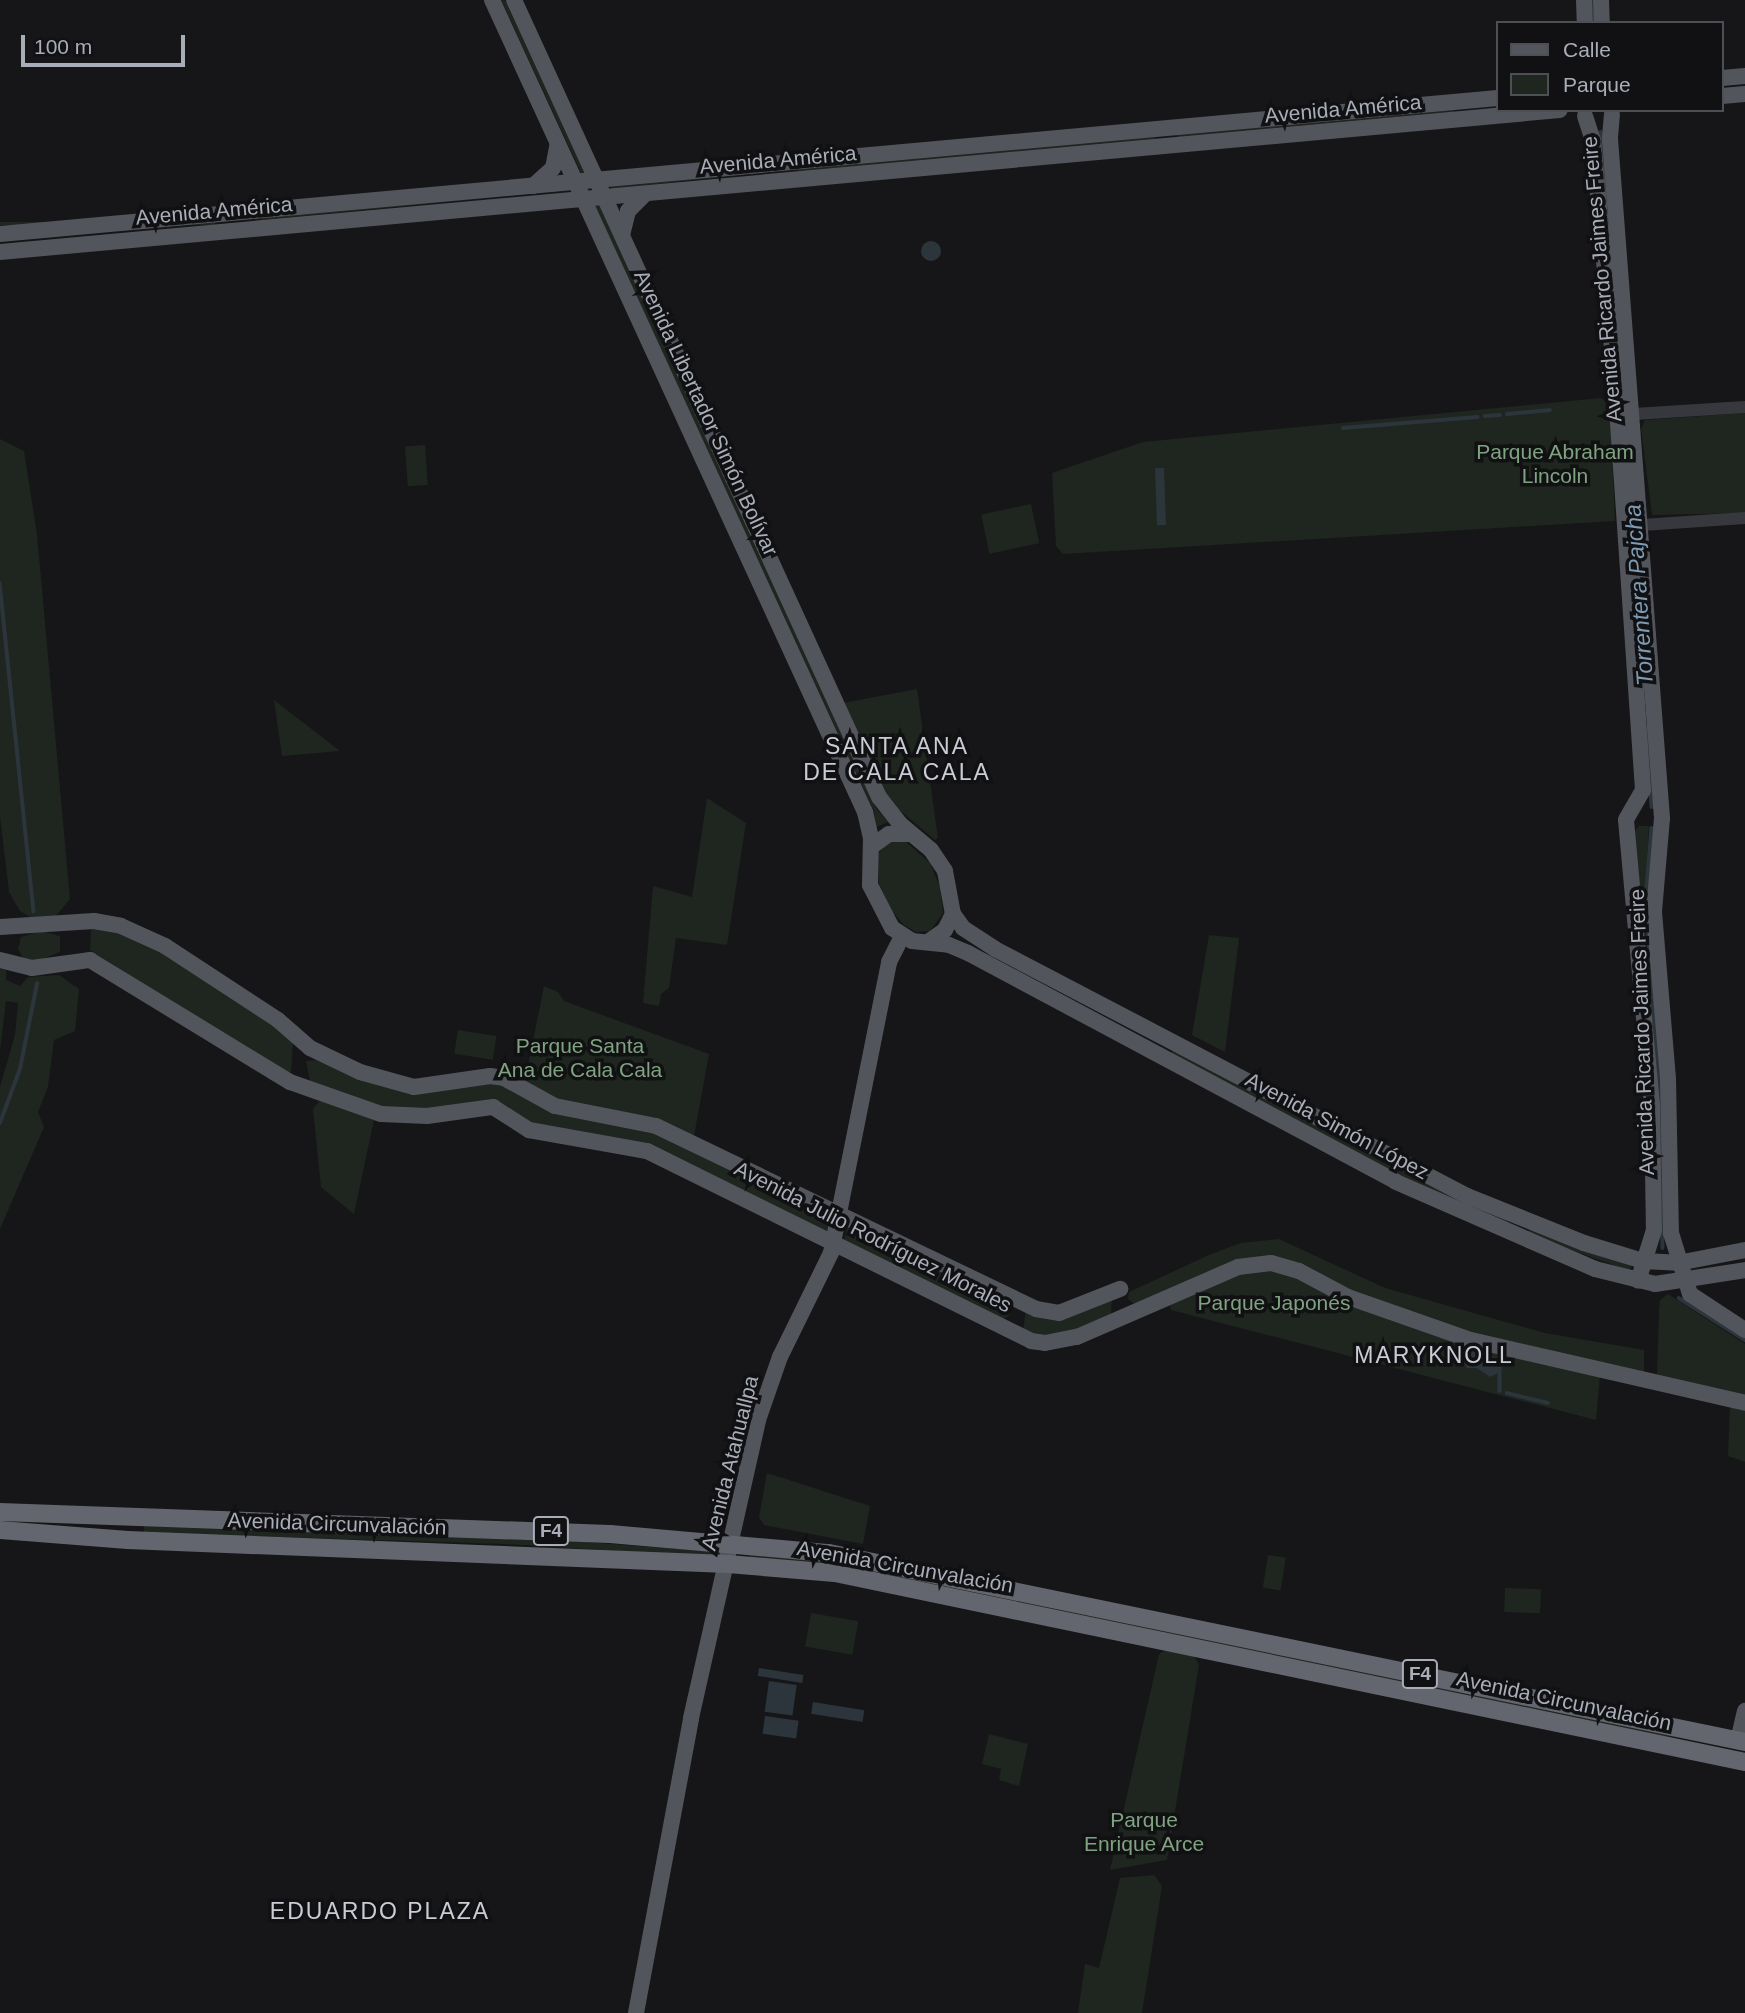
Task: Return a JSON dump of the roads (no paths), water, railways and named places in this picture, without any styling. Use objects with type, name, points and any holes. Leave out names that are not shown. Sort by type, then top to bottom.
[{"type":"highway","name":"Avenida Circunvalación","points":[[0,1512],[502,1529],[829,1552],[1742,1742]]},
{"type":"highway","name":"Avenida Circunvalación","points":[[0,1530],[128,1541],[728,1563],[890,1583],[1739,1761]]},
{"type":"main road","name":"Avenida Libertador Simón Bolívar","points":[[492,0],[865,812],[871,847]]},
{"type":"main road","name":"Avenida Libertador Simón Bolívar","points":[[514,0],[879,797],[911,834]]},
{"type":"main road","points":[[1584,0],[1585,21]]},
{"type":"main road","points":[[1601,0],[1602,21]]},
{"type":"main road","points":[[1724,78],[1745,76]]},
{"type":"main road","points":[[1724,96],[1745,94]]},
{"type":"main road","name":"Avenida América","points":[[0,234],[1496,98]]},
{"type":"main road","name":"Avenida América","points":[[0,252],[1538,112]]},
{"type":"main road","points":[[1582,113],[1597,120],[1614,112]]},
{"type":"main road","name":"Avenida Ricardo Jaimes Freire","points":[[1614,112],[1609,139],[1634,414],[1662,818],[1656,944],[1668,1079],[1671,1233],[1684,1282],[1699,1304],[1745,1330]]},
{"type":"main road","name":"Avenida Ricardo Jaimes Freire","points":[[1582,113],[1593,141],[1616,394],[1643,790],[1626,820],[1652,1106],[1654,1230],[1638,1281]]},
{"type":"main road","points":[[533,186],[553,168],[558,142]]},
{"type":"main road","points":[[622,235],[628,212],[645,194]]},
{"type":"main road","points":[[889,834],[911,834],[931,850],[945,871],[953,914],[945,930],[928,942],[902,936],[874,901],[868,869],[871,847],[889,834]]},
{"type":"main road","name":"Avenida Simón López","points":[[953,914],[963,928],[995,949],[1433,1179],[1584,1243],[1643,1261],[1678,1263],[1745,1250]]},
{"type":"main road","name":"Avenida Julio Rodríguez Morales","points":[[0,927],[94,921],[121,926],[165,946],[278,1020],[310,1048],[360,1072],[414,1087],[490,1076],[504,1078],[555,1106],[666,1129],[978,1284],[1050,1312],[1074,1309],[1121,1289],[1116,1319]]},
{"type":"main road","name":"Avenida Atahuallpa","points":[[636,2013],[691,1718],[763,1399],[834,1243],[889,962],[902,936]]},
{"type":"main road","name":"Avenida Simón López","points":[[928,942],[968,953],[1451,1210],[1595,1269],[1638,1281],[1684,1282],[1745,1270]]},
{"type":"main road","name":"Avenida Julio Rodríguez Morales","points":[[0,960],[32,968],[90,960],[303,1087],[390,1115],[427,1116],[492,1107],[529,1130],[647,1150],[1025,1338],[1059,1342],[1238,1267],[1271,1263],[1299,1271],[1348,1297],[1471,1340],[1745,1403]]},
{"type":"main road","points":[[1742,1742],[1745,1712]]},
{"type":"street","points":[[1634,414],[1745,407]]},
{"type":"street","points":[[1642,525],[1745,518]]},
{"type":"street","points":[[1739,1761],[1742,1742]]},
{"type":"waterway","name":"Torrentera Pajcha","points":[[1592,0],[1593,21]]},
{"type":"waterway","name":"Torrentera Pajcha","points":[[1601,132],[1607,198]]},
{"type":"waterway","points":[[1507,414],[1550,410]]},
{"type":"waterway","points":[[1485,416],[1500,415]]},
{"type":"waterway","points":[[1343,428],[1478,417]]},
{"type":"waterway","points":[[0,583],[34,911]]},
{"type":"waterway","name":"Torrentera Pajcha","points":[[1647,729],[1652,807]]},
{"type":"waterway","name":"Torrentera Pajcha","points":[[1652,828],[1646,901],[1660,1094],[1663,1248]]},
{"type":"waterway","points":[[0,1123],[20,1069],[37,984]]},
{"type":"waterway","name":"Torrentera Pajcha","points":[[1679,1298],[1745,1340]]},
{"type":"waterway","points":[[1500,1355],[1500,1391]]},
{"type":"waterway","points":[[1507,1393],[1548,1403]]},
{"type":"district","name":"SANTA ANA DE CALA CALA","points":[[897,759]]},
{"type":"district","name":"MARYKNOLL","points":[[1434,1355]]},
{"type":"district","name":"EDUARDO PLAZA","points":[[380,1911]]},
{"type":"park label","name":"Parque Abraham Lincoln","points":[[1555,464]]},
{"type":"park label","name":"Parque Santa Ana de Cala Cala","points":[[580,1058]]},
{"type":"park label","name":"Parque Japonés","points":[[1274,1303]]},
{"type":"park label","name":"Parque Enrique Arce","points":[[1144,1832]]}]
